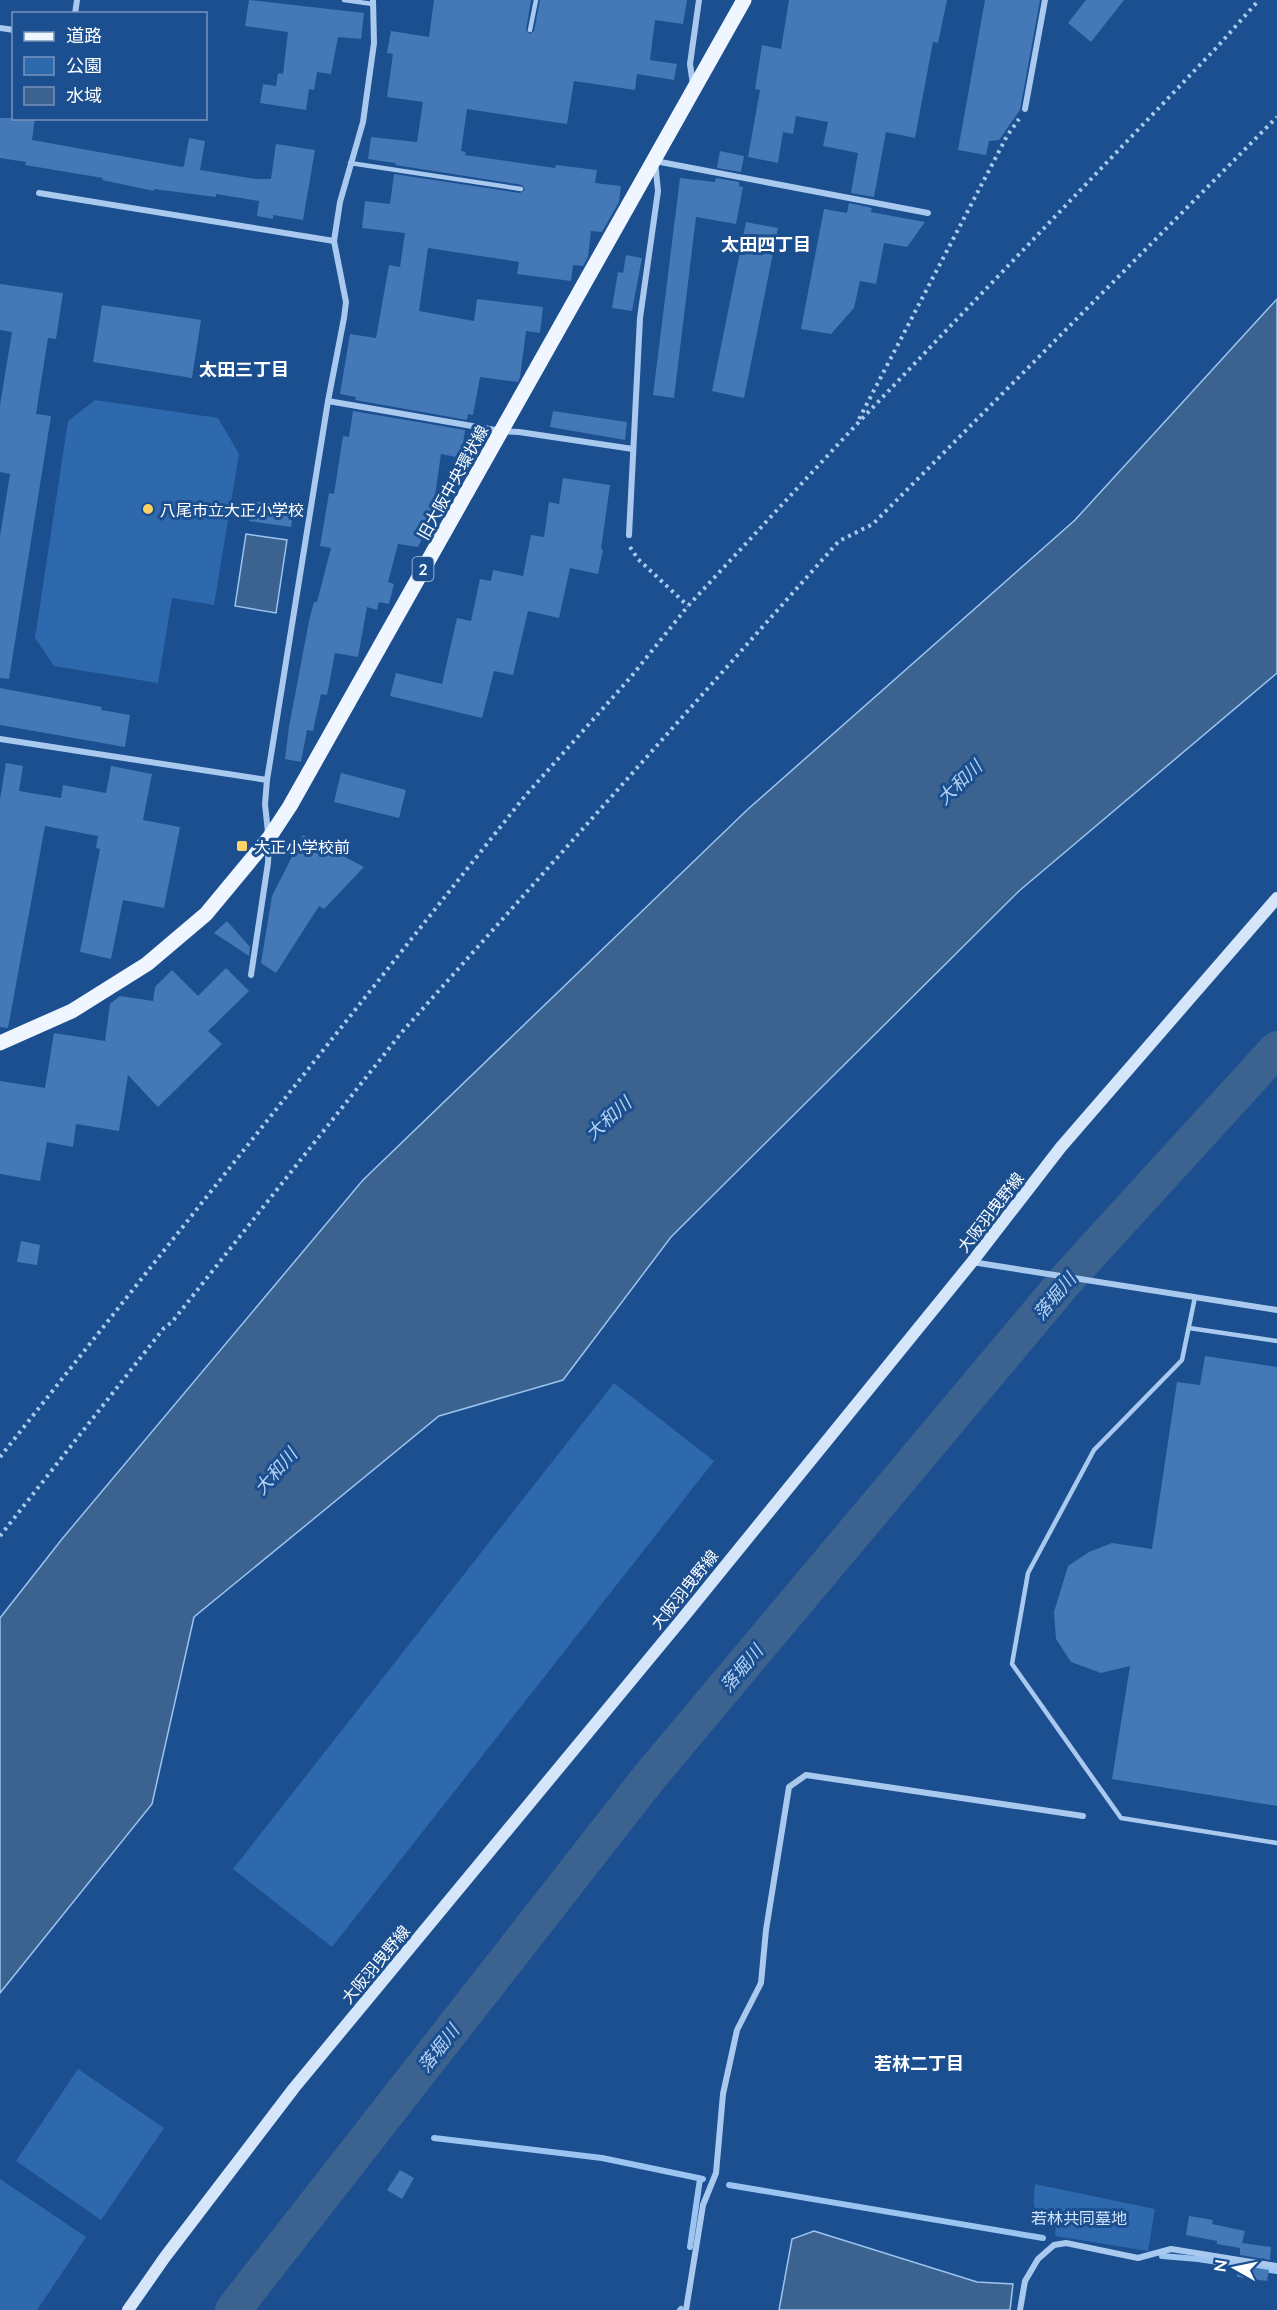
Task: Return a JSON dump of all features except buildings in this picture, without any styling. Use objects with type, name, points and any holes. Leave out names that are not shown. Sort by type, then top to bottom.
[{"type":"main road","name":"旧大阪中央環状線","points":[[0,1043],[72,1011],[147,964],[206,914],[269,838],[290,806],[744,0]]},
{"type":"main road","name":"大阪羽曳野線","points":[[129,2310],[165,2257],[294,2088],[674,1628],[972,1262],[1061,1147],[1277,898]]},
{"type":"street","points":[[694,88],[690,64],[699,0]]},
{"type":"street","points":[[1025,109],[1045,0]]},
{"type":"street","points":[[251,975],[268,863],[269,838],[264,804],[267,780],[346,302],[334,241],[340,202],[363,122],[374,43],[373,2]]},
{"type":"street","points":[[629,536],[640,318],[658,191],[655,161],[928,213]]},
{"type":"street","points":[[39,193],[334,241]]},
{"type":"street","points":[[328,401],[501,431],[633,449]]},
{"type":"street","points":[[0,739],[267,780]]},
{"type":"street","points":[[972,1262],[1277,1310]]},
{"type":"street","points":[[686,2310],[703,2205],[716,2173],[723,2094],[737,2030],[761,1983],[766,1930],[789,1787],[806,1775],[1083,1816]]},
{"type":"street","points":[[1020,2310],[1025,2282],[1038,2259],[1054,2245],[1066,2243],[1138,2258],[1171,2249],[1277,2266]]},
{"type":"lane","points":[[344,0],[373,2]]},
{"type":"lane","points":[[530,30],[536,0]]},
{"type":"lane","points":[[350,163],[521,189]]},
{"type":"lane","points":[[1194,1297],[1182,1360],[1094,1450],[1028,1573],[1012,1664],[1121,1818],[1277,1842]]},
{"type":"lane","points":[[1189,1328],[1277,1341]]},
{"type":"path","points":[[0,1457],[525,796],[630,678],[688,606],[856,425],[1218,46],[1259,0]]},
{"type":"path","points":[[856,425],[1007,136],[1025,109]]},
{"type":"path","points":[[0,1536],[156,1337],[172,1322],[402,1032],[839,541],[873,524],[1277,117]]},
{"type":"path","points":[[629,536],[630,547],[638,559],[688,606]]},
{"type":"green space","points":[[95,400],[218,418],[239,454],[214,605],[172,598],[158,683],[54,666],[35,638],[68,421]]},
{"type":"green space","points":[[614,1383],[714,1461],[332,1947],[233,1869]]},
{"type":"green space","points":[[78,2069],[164,2128],[101,2220],[16,2161]]},
{"type":"green space","points":[[0,2179],[86,2237],[37,2310],[0,2310]]},
{"type":"green space","name":"若林共同墓地","points":[[1035,2184],[1155,2209],[1148,2251],[1055,2236],[1056,2225],[1038,2215],[1034,2205]]},
{"type":"water","name":"大和川","points":[[1277,299],[1277,673],[1019,891],[671,1237],[563,1380],[439,1416],[194,1617],[152,1804],[0,1993],[0,1618],[62,1539],[363,1180],[747,810],[1075,520]]},
{"type":"water","points":[[246,534],[287,540],[276,613],[235,606]]},
{"type":"water","points":[[814,2231],[977,2282],[1013,2284],[1010,2310],[779,2310],[792,2239]]},
{"type":"waterway","name":"落堀川","points":[[233,2310],[651,1775],[1067,1279],[1277,1049]]},
{"type":"waterway","points":[[434,2138],[602,2158],[703,2179]]},
{"type":"waterway","points":[[690,2247],[700,2179]]},
{"type":"waterway","points":[[729,2185],[1043,2238]]},
{"type":"waterway","points":[[1162,2256],[1277,2271]]},
{"type":"place","name":"八尾市立大正小学校","points":[[148,509]]},
{"type":"place","name":"大正小学校前","points":[[242,846]]},
{"type":"district","name":"太田四丁目","points":[[766,244]]},
{"type":"district","name":"太田三丁目","points":[[244,369]]},
{"type":"district","name":"若林二丁目","points":[[919,2063]]}]
